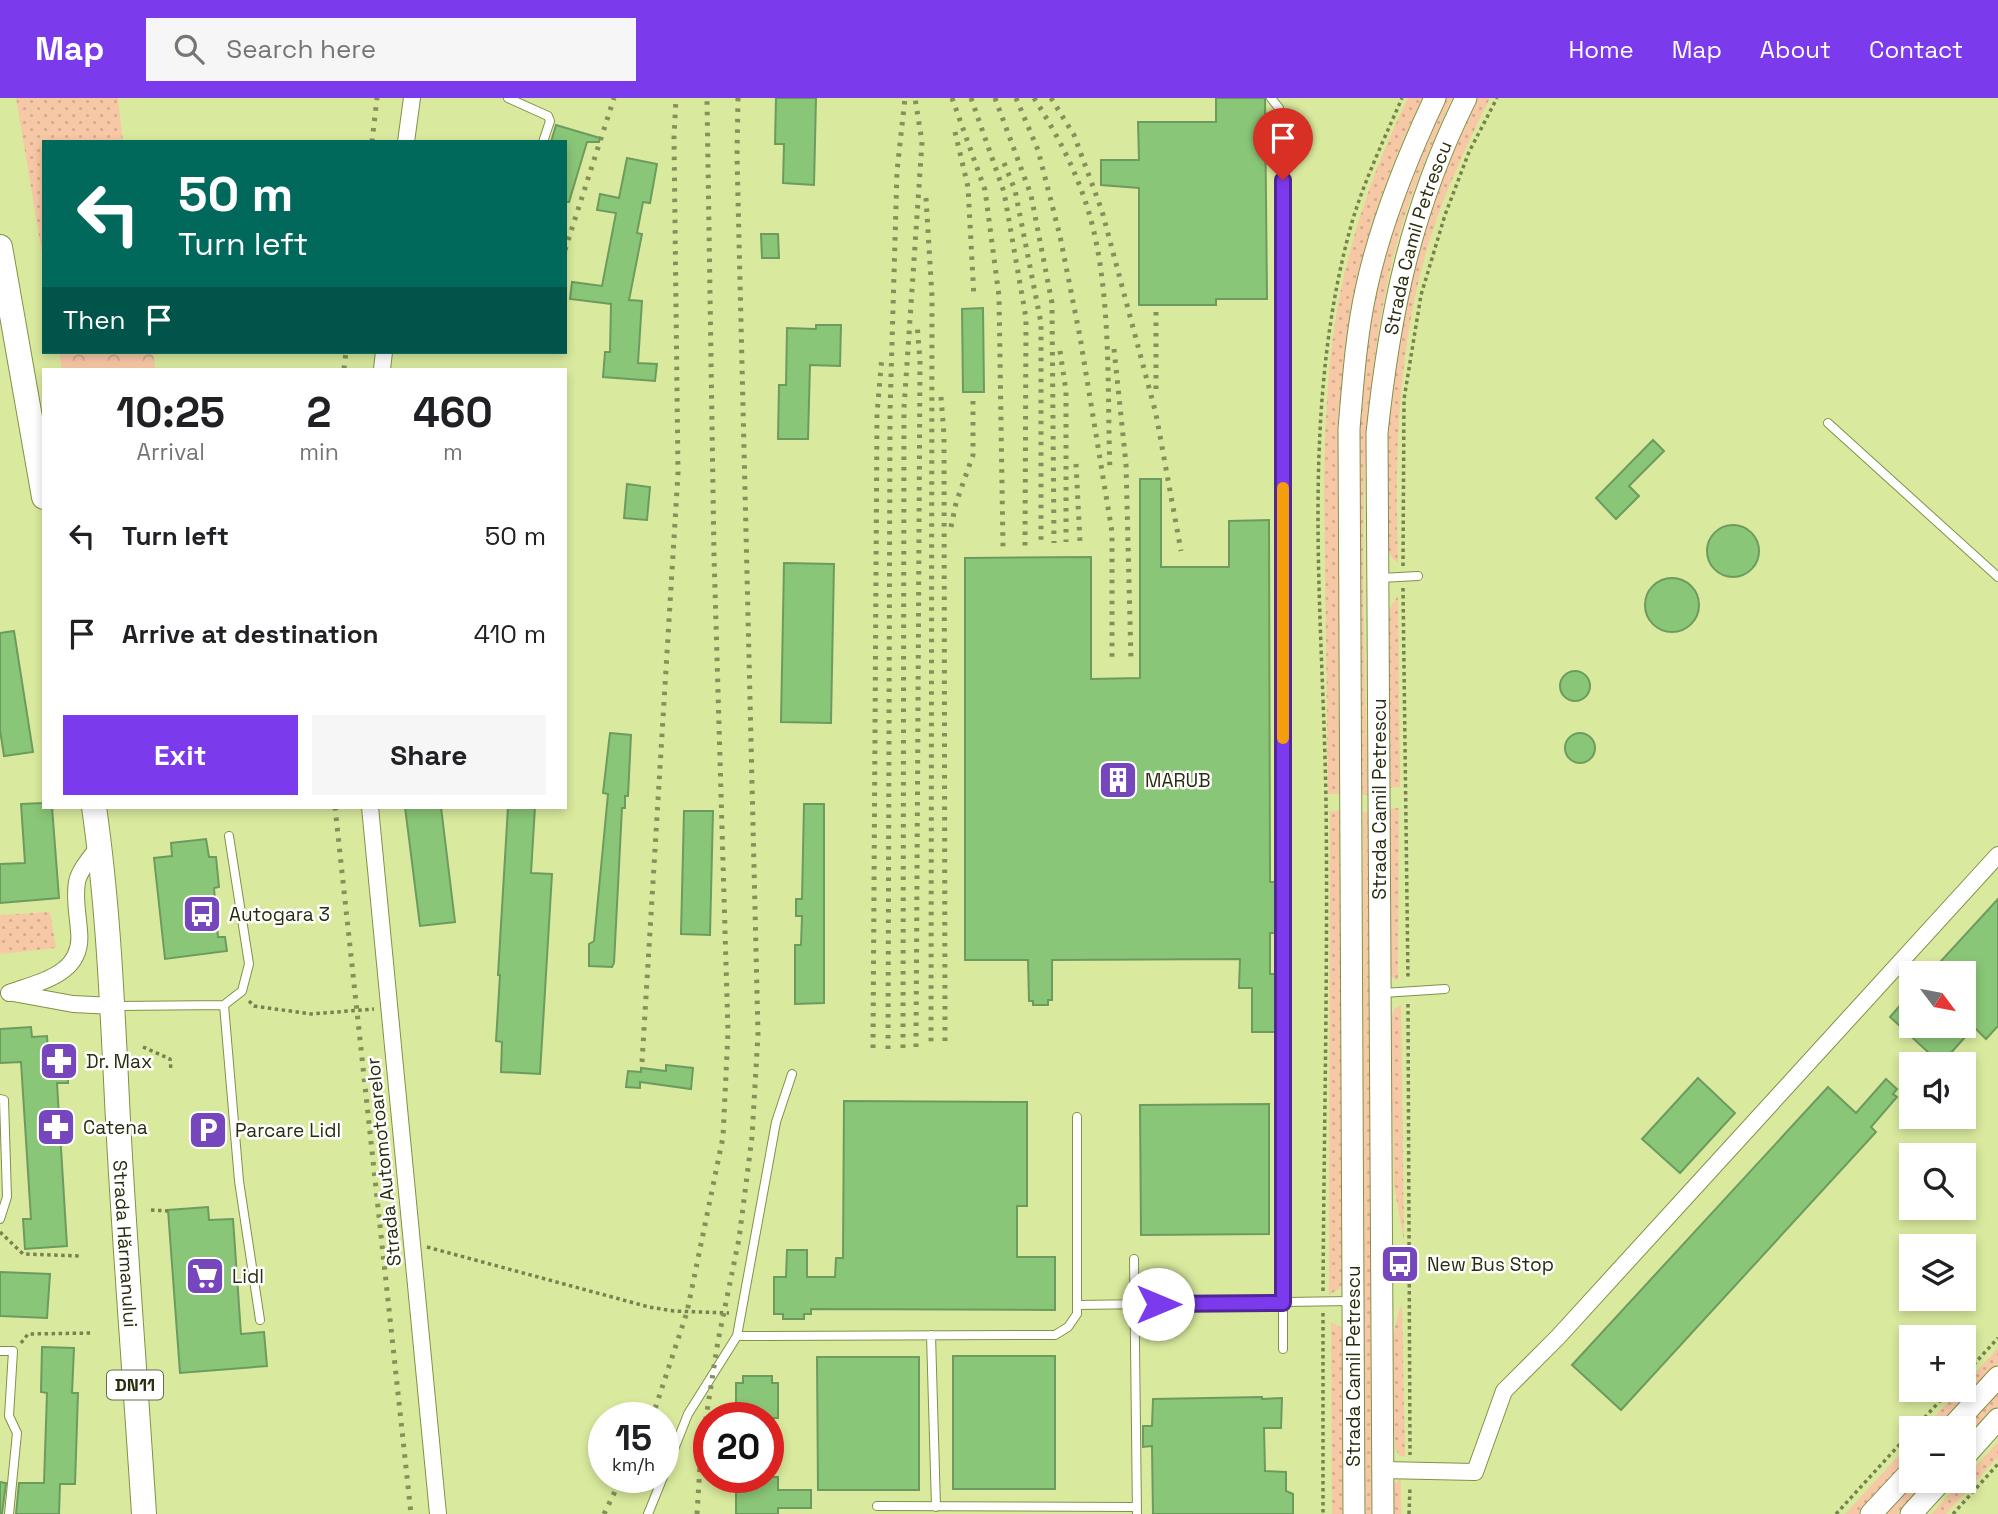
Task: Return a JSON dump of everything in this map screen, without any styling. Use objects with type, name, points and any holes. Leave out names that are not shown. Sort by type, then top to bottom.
[{"type":"main road","points":[[0,247],[42,486]]},
{"type":"main road","name":"Strada Hărmanului","points":[[94,809],[114,1006],[119,1139],[144,1514]]},
{"type":"street","points":[[406,140],[412,98]]},
{"type":"street","name":"Strada Camil Petrescu","points":[[1353,1514],[1349,429],[1366,290],[1385,221],[1434,98]]},
{"type":"street","name":"Strada Camil Petrescu","points":[[1383,1514],[1377,433],[1384,366],[1396,296],[1414,225],[1466,98]]},
{"type":"street","name":"Strada Automotoarelor","points":[[370,809],[438,1514]]},
{"type":"street","points":[[5,992],[44,980],[66,969],[75,960],[81,944],[76,897],[77,879],[100,845]]},
{"type":"street","points":[[1382,1470],[1475,1472],[1504,1391],[1558,1337],[1998,855]]},
{"type":"street","points":[[5,992],[73,1004],[114,1006]]},
{"type":"street","points":[[1962,1416],[1998,1377]]},
{"type":"street","points":[[1976,1444],[1998,1419]]},
{"type":"street","points":[[1871,1514],[1899,1484]]},
{"type":"street","points":[[1911,1514],[1930,1493]]},
{"type":"lane","points":[[508,98],[548,116],[550,121],[544,140]]},
{"type":"lane","points":[[1271,98],[1279,108],[1283,125],[1283,1349]]},
{"type":"lane","points":[[1828,423],[1998,577]]},
{"type":"lane","points":[[1377,578],[1418,576]]},
{"type":"lane","points":[[114,1006],[224,1005],[242,990],[249,964],[229,836]]},
{"type":"lane","points":[[1380,993],[1445,989]]},
{"type":"lane","points":[[224,1005],[239,1181],[260,1320]]},
{"type":"lane","points":[[679,1437],[688,1414],[737,1336],[776,1122],[792,1074]]},
{"type":"lane","points":[[0,1099],[4,1100],[4,1197],[0,1219]]},
{"type":"lane","points":[[737,1336],[1055,1335],[1069,1327],[1077,1314],[1077,1116]]},
{"type":"lane","points":[[877,1506],[1137,1511],[1134,1259]]},
{"type":"lane","points":[[1077,1305],[1353,1300]]},
{"type":"lane","points":[[931,1335],[936,1507]]},
{"type":"lane","points":[[0,1351],[13,1351],[9,1416],[17,1433],[9,1514]]},
{"type":"lane","points":[[648,1514],[657,1493]]},
{"type":"path","points":[[1409,1514],[1404,399],[1421,295],[1445,215],[1469,152],[1497,98]]},
{"type":"path","points":[[242,990],[254,1006],[311,1014],[389,1007]]},
{"type":"path","points":[[143,1047],[170,1059],[171,1070]]},
{"type":"path","points":[[151,1210],[168,1211]]},
{"type":"path","points":[[0,1232],[23,1254],[81,1256]]},
{"type":"path","points":[[440,1251],[649,1307],[674,1311],[742,1313]]},
{"type":"path","points":[[13,1351],[28,1334],[92,1333]]},
{"type":"path","points":[[1976,1362],[1998,1338]]},
{"type":"path","points":[[1926,1416],[1939,1402]]},
{"type":"path","points":[[1836,1514],[1899,1446]]},
{"type":"path","points":[[1953,1514],[1998,1464]]},
{"type":"green space","points":[[16,98],[118,98],[123,140],[42,140],[42,253]]},
{"type":"green space","points":[[1408,98],[1423,98],[1392,167],[1368,238],[1355,287],[1344,355],[1338,497],[1343,794],[1328,794],[1324,485],[1330,358],[1337,309],[1354,236],[1387,143]]},
{"type":"green space","points":[[1442,98],[1452,98],[1426,158],[1397,241],[1379,328],[1371,394],[1366,461],[1363,594],[1368,795],[1360,795],[1356,442],[1366,342],[1384,256],[1402,195]]},
{"type":"green space","points":[[1478,98],[1490,98],[1442,205],[1427,249],[1413,307],[1399,416],[1398,563],[1392,558],[1387,547],[1387,499],[1390,403],[1399,330],[1424,229],[1463,126]]},
{"type":"green space","points":[[59,354],[153,354],[155,368],[62,368]]},
{"type":"green space","points":[[1398,596],[1400,787],[1390,788],[1386,623],[1391,606]]},
{"type":"green space","points":[[1399,808],[1398,981],[1390,976],[1388,809]]},
{"type":"green space","points":[[1344,810],[1345,1278],[1340,1288],[1329,1295],[1330,811]]},
{"type":"green space","points":[[1372,811],[1373,1514],[1364,1514],[1363,812]]},
{"type":"green space","points":[[50,912],[56,948],[0,954],[0,915]]},
{"type":"green space","points":[[1401,1005],[1404,1241],[1394,1186],[1390,1023],[1394,1009]]},
{"type":"green space","points":[[1402,1303],[1405,1457],[1399,1455],[1395,1449],[1392,1374],[1394,1336]]},
{"type":"green space","points":[[1331,1322],[1339,1326],[1347,1336],[1349,1514],[1332,1514]]},
{"type":"green space","points":[[1998,1348],[1998,1363],[1976,1387],[1976,1372]]},
{"type":"green space","points":[[1998,1390],[1998,1405],[1976,1429],[1975,1416]]},
{"type":"green space","points":[[1948,1402],[1962,1402],[1949,1416],[1935,1416]]},
{"type":"green space","points":[[1998,1442],[1998,1457],[1976,1481],[1976,1466]]},
{"type":"green space","points":[[1899,1455],[1899,1470],[1859,1514],[1845,1514]]},
{"type":"green space","points":[[1401,1479],[1401,1514],[1393,1514],[1394,1484]]},
{"type":"green space","points":[[1904,1493],[1917,1493],[1897,1514],[1884,1514]]},
{"type":"green space","points":[[1951,1493],[1965,1493],[1946,1514],[1931,1514]]},
{"type":"building","points":[[776,98],[816,98],[814,185],[783,183],[784,144],[775,144]]},
{"type":"building","points":[[1216,98],[1265,98],[1267,299],[1216,299],[1216,305],[1139,305],[1139,188],[1101,185],[1101,160],[1139,160],[1138,122],[1216,122]]},
{"type":"building","points":[[556,125],[600,138],[599,142],[587,142],[569,202],[567,140],[552,140]]},
{"type":"building","points":[[627,158],[657,164],[650,203],[643,202],[637,233],[642,234],[629,300],[642,301],[638,363],[657,364],[655,381],[603,377],[605,352],[610,352],[611,304],[570,299],[572,282],[602,286],[616,213],[597,210],[600,194],[619,198]]},
{"type":"building","points":[[761,234],[778,234],[779,258],[762,258]]},
{"type":"building","points":[[983,308],[984,392],[963,392],[962,309]]},
{"type":"building","points":[[816,325],[841,325],[840,366],[810,365],[808,439],[778,439],[779,385],[786,385],[787,328],[816,329]]},
{"type":"building","points":[[1653,440],[1664,451],[1629,486],[1639,496],[1616,519],[1596,498]]},
{"type":"building","name":"MARUB","points":[[1140,479],[1161,479],[1161,567],[1229,567],[1229,521],[1269,520],[1270,882],[1276,882],[1276,933],[1270,933],[1270,974],[1276,974],[1276,1032],[1252,1032],[1252,988],[1239,988],[1240,959],[1052,960],[1052,1000],[1048,1000],[1048,1005],[1033,1005],[1033,1001],[1029,1001],[1028,960],[965,960],[965,558],[1091,557],[1091,679],[1140,678]]},
{"type":"building","points":[[627,484],[650,487],[647,520],[624,518]]},
{"type":"building","points":[[1733,525],[1743,527],[1751,533],[1757,541],[1757,561],[1751,569],[1743,575],[1733,577],[1723,575],[1715,569],[1709,561],[1707,551],[1709,541],[1715,533],[1723,527]]},
{"type":"building","points":[[784,563],[834,564],[831,723],[781,722]]},
{"type":"building","points":[[1672,578],[1691,586],[1699,605],[1691,624],[1672,632],[1653,624],[1645,605],[1653,586]]},
{"type":"building","points":[[14,631],[33,752],[4,756],[0,730],[0,633]]},
{"type":"building","points":[[1575,671],[1586,675],[1590,686],[1586,697],[1575,701],[1564,697],[1560,686],[1564,675]]},
{"type":"building","points":[[610,733],[631,735],[628,796],[625,796],[625,808],[622,808],[612,967],[589,966],[589,944],[594,941],[608,794],[603,793]]},
{"type":"building","points":[[1580,733],[1591,737],[1595,748],[1591,759],[1580,763],[1569,759],[1565,748],[1569,737]]},
{"type":"building","points":[[42,803],[42,809],[52,809],[59,898],[0,903],[0,864],[25,863],[21,804]]},
{"type":"building","points":[[804,804],[824,804],[824,1003],[795,1004],[795,945],[801,945],[802,916],[796,916],[796,899],[802,899]]},
{"type":"building","points":[[405,809],[441,809],[455,922],[420,926]]},
{"type":"building","points":[[508,809],[535,809],[531,873],[552,874],[540,1074],[501,1072],[502,1042],[496,1041]]},
{"type":"building","points":[[684,811],[713,811],[710,935],[681,934]]},
{"type":"building","name":"Autogara 3","points":[[206,839],[209,857],[216,857],[219,887],[214,888],[218,937],[225,937],[227,951],[165,959],[154,858],[172,856],[171,843]]},
{"type":"building","points":[[1998,899],[1998,1026],[1986,1039],[1976,1029],[1976,961],[1941,961]]},
{"type":"building","points":[[1899,1007],[1899,1025],[1890,1017]]},
{"type":"building","points":[[31,1027],[32,1037],[47,1036],[48,1051],[68,1050],[68,1083],[57,1083],[67,1246],[25,1249],[23,1219],[31,1219],[21,1062],[0,1063],[0,1029]]},
{"type":"building","points":[[1913,1038],[1964,1038],[1952,1052],[1928,1052]]},
{"type":"building","points":[[666,1065],[693,1068],[691,1089],[640,1082],[640,1088],[626,1087],[628,1071],[641,1072],[641,1068],[666,1071]]},
{"type":"building","points":[[1698,1078],[1735,1113],[1680,1173],[1642,1139]]},
{"type":"building","points":[[1886,1079],[1897,1089],[1893,1094],[1897,1097],[1871,1127],[1876,1132],[1621,1410],[1572,1365],[1828,1087],[1856,1113]]},
{"type":"building","points":[[844,1101],[1027,1102],[1027,1206],[1017,1206],[1017,1257],[1055,1257],[1055,1310],[811,1309],[811,1314],[804,1314],[804,1319],[783,1319],[783,1314],[774,1314],[774,1277],[786,1277],[787,1250],[807,1250],[807,1277],[835,1277],[836,1258],[843,1258]]},
{"type":"building","points":[[1269,1104],[1269,1234],[1141,1235],[1140,1105]]},
{"type":"building","name":"Lidl","points":[[208,1207],[209,1220],[233,1219],[241,1334],[264,1332],[267,1366],[180,1373],[168,1210]]},
{"type":"building","points":[[0,1272],[50,1274],[47,1318],[0,1316]]},
{"type":"building","points":[[42,1347],[74,1348],[72,1393],[78,1393],[75,1484],[60,1484],[59,1514],[16,1514],[19,1483],[44,1483],[47,1393],[41,1392]]},
{"type":"building","points":[[953,1356],[1055,1356],[1055,1489],[953,1489]]},
{"type":"building","points":[[817,1357],[919,1357],[919,1490],[818,1490]]},
{"type":"building","points":[[743,1376],[772,1376],[772,1383],[778,1383],[778,1402],[736,1402],[736,1383],[743,1383]]},
{"type":"building","points":[[1282,1398],[1281,1428],[1264,1428],[1265,1471],[1286,1472],[1286,1491],[1293,1494],[1293,1514],[1153,1514],[1152,1446],[1143,1447],[1143,1426],[1152,1426],[1153,1399]]},
{"type":"building","points":[[0,1482],[6,1483],[2,1514],[0,1514]]},
{"type":"building","points":[[811,1490],[811,1508],[778,1508],[778,1514],[736,1514],[736,1493]]},
{"type":"railway","points":[[372,140],[377,98]]},
{"type":"railway","points":[[567,244],[614,98]]},
{"type":"railway","points":[[642,1062],[678,473],[674,138],[676,98]]},
{"type":"railway","points":[[657,1402],[687,1312],[723,1137],[728,1032],[714,555],[707,98]]},
{"type":"railway","points":[[697,1514],[701,1450],[718,1341],[739,1239],[752,1137],[758,1034],[737,156],[738,98]]},
{"type":"railway","points":[[888,1049],[890,412],[897,171],[905,98]]},
{"type":"railway","points":[[903,1048],[904,408],[922,142],[915,98]]},
{"type":"railway","points":[[952,98],[985,190],[999,296],[1003,548]]},
{"type":"railway","points":[[971,98],[1004,192],[1026,318],[1025,547]]},
{"type":"railway","points":[[995,98],[1031,195],[1052,303],[1054,543]]},
{"type":"railway","points":[[1016,98],[1038,150],[1060,236],[1080,337],[1112,532],[1112,661]]},
{"type":"railway","points":[[1034,98],[1072,168],[1089,213],[1096,243],[1105,308],[1110,472]]},
{"type":"railway","points":[[1051,98],[1074,135],[1102,211],[1156,414],[1181,551]]},
{"type":"railway","points":[[955,132],[968,187],[974,298]]},
{"type":"railway","points":[[1004,163],[1015,190],[1041,323],[1041,544]]},
{"type":"railway","points":[[926,198],[932,296],[931,1047]]},
{"type":"railway","points":[[1156,312],[1156,393]]},
{"type":"railway","points":[[916,1047],[920,361],[917,323]]},
{"type":"railway","points":[[1114,349],[1126,464],[1131,660]]},
{"type":"railway","points":[[1060,351],[1066,391],[1066,542]]},
{"type":"railway","points":[[344,368],[346,354]]},
{"type":"railway","points":[[873,1048],[877,414],[882,356]]},
{"type":"railway","points":[[941,397],[944,435],[945,1048]]},
{"type":"railway","points":[[951,527],[956,503],[973,455],[973,399]]},
{"type":"railway","points":[[1076,464],[1080,542]]},
{"type":"railway","points":[[335,809],[411,1514]]},
{"type":"railway","points":[[604,1514],[614,1493]]},
{"type":"slow traffic","points":[[1283,488],[1283,738]]},
{"type":"place","name":"MARUB","points":[[1118,780]]},
{"type":"place","name":"Autogara 3","points":[[202,914]]},
{"type":"place","name":"Dr. Max","points":[[59,1061]]},
{"type":"place","name":"Catena","points":[[56,1127]]},
{"type":"place","name":"Parcare Lidl","points":[[208,1130]]},
{"type":"place","name":"New Bus Stop","points":[[1400,1264]]},
{"type":"place","name":"Lidl","points":[[205,1276]]},
{"type":"route","points":[[1158,1304],[1283,1303],[1283,180]]}]
